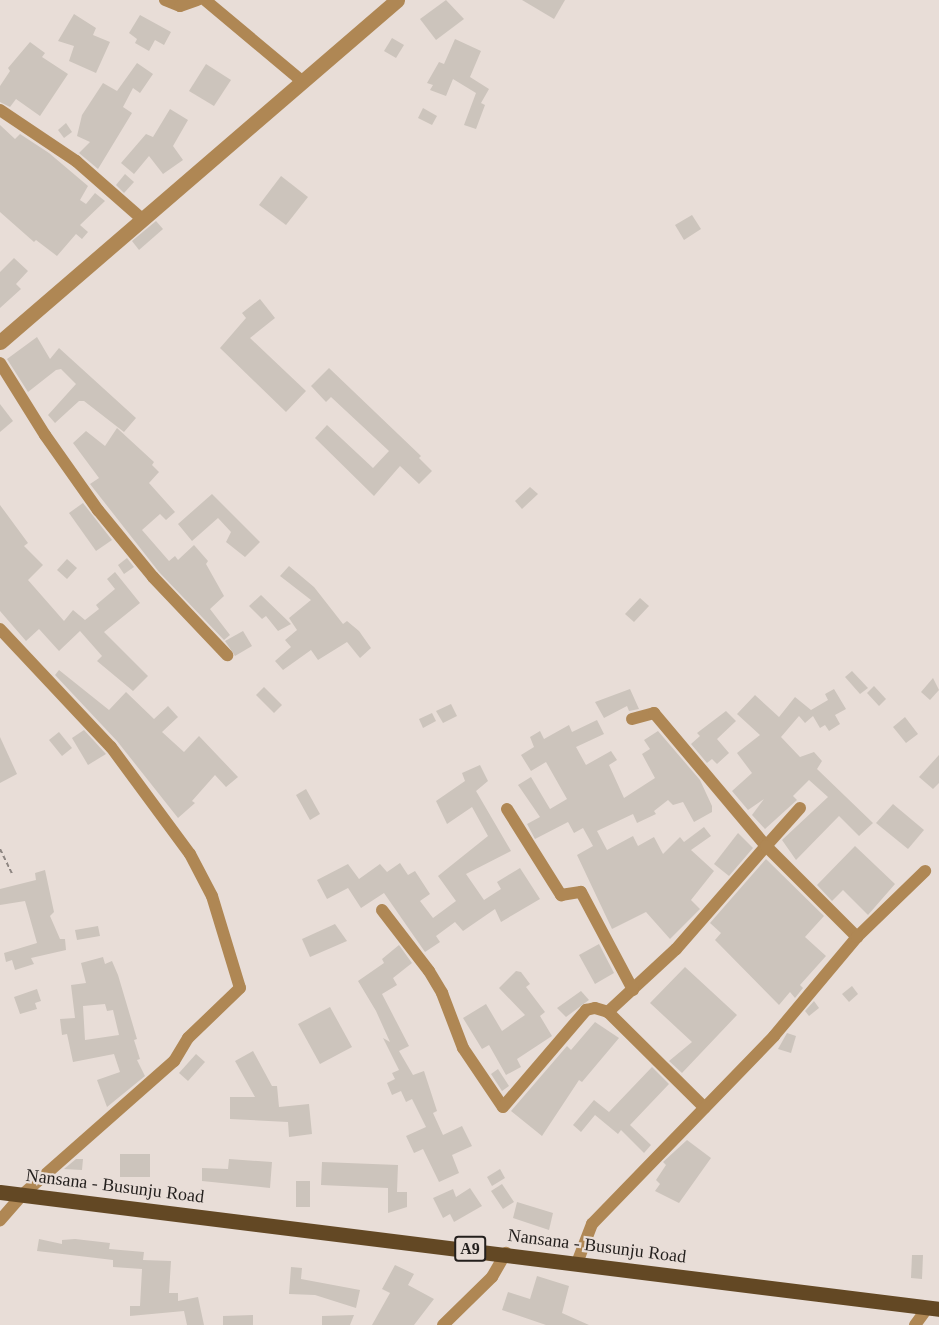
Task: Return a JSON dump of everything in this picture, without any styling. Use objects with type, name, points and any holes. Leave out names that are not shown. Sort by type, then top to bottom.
[{"type":"main road","name":"Nansana - Busunju Road","points":[[0,1192],[934,1308]]},
{"type":"street","points":[[165,0],[180,6],[197,0]]},
{"type":"street","points":[[205,0],[302,81]]},
{"type":"street","points":[[0,342],[397,0]]},
{"type":"street","points":[[0,110],[67,154],[142,219]]},
{"type":"street","points":[[0,363],[45,435],[98,510],[153,577],[227,655]]},
{"type":"street","points":[[0,629],[111,747],[190,854],[216,905],[240,988],[188,1038],[174,1061],[23,1194],[0,1220]]},
{"type":"street","points":[[632,718],[654,713],[766,846],[857,937]]},
{"type":"street","points":[[608,1012],[676,949],[800,808]]},
{"type":"street","points":[[507,809],[561,895],[581,892],[633,990]]},
{"type":"street","points":[[578,1263],[592,1224],[774,1036],[857,937],[925,871]]},
{"type":"street","points":[[382,910],[429,970],[442,993],[463,1048],[503,1107],[586,1010],[595,1008],[608,1012],[705,1108]]},
{"type":"street","points":[[443,1325],[492,1277],[506,1254]]},
{"type":"street","points":[[915,1325],[934,1308]]},
{"type":"path","points":[[0,849],[12,874]]},
{"type":"building","points":[[446,0],[464,19],[436,40],[420,19]]},
{"type":"building","points":[[522,0],[565,0],[554,19]]},
{"type":"building","points":[[74,14],[96,28],[93,35],[110,42],[96,73],[69,61],[74,46],[58,41]]},
{"type":"building","points":[[140,15],[171,32],[164,45],[155,40],[149,51],[135,43],[137,39],[129,33]]},
{"type":"building","points":[[392,38],[404,45],[396,58],[384,51]]},
{"type":"building","points":[[455,39],[481,51],[470,77],[489,89],[481,103],[485,105],[476,129],[464,125],[476,93],[453,79],[446,96],[430,90],[433,85],[427,83],[439,62],[444,64]]},
{"type":"building","points":[[30,42],[45,53],[42,57],[68,74],[40,116],[16,99],[10,107],[0,102],[0,86],[10,71],[8,68]]},
{"type":"building","points":[[137,63],[153,74],[140,93],[133,88],[123,107],[132,113],[98,169],[79,153],[90,142],[77,136],[82,115],[103,83],[117,91]]},
{"type":"building","points":[[206,64],[231,80],[214,106],[189,91]]},
{"type":"building","points":[[423,108],[437,116],[432,125],[418,118]]},
{"type":"building","points":[[170,109],[188,120],[173,146],[183,160],[163,174],[149,156],[134,174],[121,163],[146,134],[153,137]]},
{"type":"building","points":[[66,123],[72,132],[64,138],[58,130]]},
{"type":"building","points":[[0,125],[15,139],[20,134],[49,153],[88,186],[80,200],[86,204],[95,193],[105,201],[80,225],[88,232],[82,239],[76,234],[57,256],[36,240],[34,242],[0,212]]},
{"type":"building","points":[[125,174],[134,182],[124,193],[116,185]]},
{"type":"building","points":[[281,176],[308,197],[286,225],[259,205]]},
{"type":"building","points":[[692,215],[701,229],[684,240],[675,225]]},
{"type":"building","points":[[156,221],[163,229],[139,250],[132,241]]},
{"type":"building","points":[[14,258],[28,271],[16,284],[21,289],[0,308],[0,272]]},
{"type":"building","points":[[260,299],[275,318],[250,338],[306,391],[286,412],[220,348],[246,318],[242,313]]},
{"type":"building","points":[[37,337],[50,359],[59,348],[136,418],[124,432],[84,401],[79,401],[55,423],[48,415],[76,384],[61,369],[56,370],[28,392],[7,359]]},
{"type":"building","points":[[329,368],[421,456],[419,458],[432,471],[419,484],[400,466],[374,496],[315,438],[327,425],[373,468],[389,451],[331,397],[326,402],[311,386]]},
{"type":"building","points":[[0,404],[13,421],[0,432]]},
{"type":"building","points":[[117,428],[154,462],[152,465],[159,472],[149,483],[175,512],[166,520],[160,514],[142,530],[169,561],[175,556],[178,560],[194,545],[208,561],[206,564],[224,596],[210,609],[230,635],[224,640],[159,572],[90,484],[99,478],[73,443],[86,431],[105,446]]},
{"type":"building","points":[[530,487],[538,494],[522,509],[515,501]]},
{"type":"building","points":[[212,494],[260,542],[245,557],[226,542],[231,532],[218,518],[192,541],[178,524]]},
{"type":"building","points":[[83,503],[112,540],[96,551],[69,513]]},
{"type":"building","points":[[0,505],[28,543],[24,546],[43,565],[28,580],[64,621],[73,610],[85,620],[99,609],[96,605],[115,589],[107,579],[115,572],[140,603],[104,632],[148,676],[133,691],[97,661],[102,656],[80,631],[59,651],[39,629],[26,641],[0,611]]},
{"type":"building","points":[[127,558],[134,567],[124,574],[118,565]]},
{"type":"building","points":[[67,559],[77,568],[67,579],[57,570]]},
{"type":"building","points":[[289,566],[314,587],[343,624],[347,621],[359,631],[371,648],[360,658],[347,642],[318,660],[311,650],[283,670],[275,661],[291,647],[285,640],[297,630],[289,618],[311,600],[280,576]]},
{"type":"building","points":[[261,595],[291,624],[278,631],[266,616],[262,619],[249,606]]},
{"type":"building","points":[[640,598],[649,606],[634,622],[625,614]]},
{"type":"building","points":[[243,631],[252,646],[235,656],[225,641]]},
{"type":"building","points":[[59,670],[109,710],[126,692],[154,719],[168,706],[178,717],[162,732],[184,752],[199,736],[238,777],[226,787],[215,775],[192,801],[195,803],[178,818],[117,741],[55,675]]},
{"type":"building","points":[[852,671],[868,688],[860,694],[845,677]]},
{"type":"building","points":[[933,678],[939,690],[930,700],[921,692]]},
{"type":"building","points":[[874,686],[886,699],[879,706],[867,693]]},
{"type":"building","points":[[264,687],[282,705],[274,713],[256,695]]},
{"type":"building","points":[[630,689],[639,709],[629,711],[627,706],[604,718],[595,702]]},
{"type":"building","points":[[834,689],[846,709],[835,715],[840,724],[829,731],[825,725],[820,728],[813,716],[805,723],[799,716],[781,737],[800,757],[814,752],[822,761],[817,769],[873,823],[859,836],[839,816],[796,860],[782,840],[828,797],[809,780],[793,796],[797,800],[765,829],[752,815],[764,799],[748,810],[732,791],[752,773],[737,753],[760,735],[737,714],[755,695],[779,717],[795,697],[811,710],[828,700],[825,694]]},
{"type":"building","points":[[451,704],[457,716],[443,723],[436,711]]},
{"type":"building","points":[[726,711],[736,721],[717,739],[729,753],[717,764],[712,759],[707,763],[691,744],[700,736],[697,733]]},
{"type":"building","points":[[432,713],[436,721],[423,728],[419,719]]},
{"type":"building","points":[[905,717],[918,734],[906,743],[893,727]]},
{"type":"building","points":[[597,720],[604,734],[576,747],[586,765],[611,751],[617,760],[609,765],[624,798],[655,778],[642,754],[650,749],[644,740],[658,731],[700,780],[712,806],[712,812],[694,822],[683,802],[673,805],[668,800],[654,811],[656,814],[637,823],[633,814],[597,831],[607,850],[633,836],[638,846],[654,837],[663,854],[680,837],[684,842],[704,827],[711,836],[691,850],[714,871],[691,900],[700,909],[670,939],[646,912],[612,929],[577,855],[593,846],[583,828],[574,833],[568,822],[535,839],[527,824],[540,817],[518,785],[531,777],[550,809],[567,799],[546,762],[531,771],[521,755],[534,747],[530,737],[540,731],[544,739],[569,725],[572,732]]},
{"type":"building","points":[[84,730],[106,754],[88,765],[72,738]]},
{"type":"building","points":[[59,732],[72,748],[62,756],[49,740]]},
{"type":"building","points":[[0,737],[17,774],[0,783]]},
{"type":"building","points":[[939,755],[939,783],[933,789],[919,777]]},
{"type":"building","points":[[480,765],[488,781],[476,791],[511,851],[466,874],[484,900],[501,889],[497,882],[520,868],[540,899],[501,922],[495,909],[463,931],[455,922],[436,936],[440,942],[425,952],[384,893],[361,908],[348,888],[327,899],[317,880],[348,864],[359,879],[380,864],[387,872],[400,863],[408,875],[415,871],[430,894],[420,901],[433,918],[456,901],[438,876],[488,836],[472,807],[447,824],[436,801],[465,781],[462,773]]},
{"type":"building","points":[[306,789],[320,814],[310,820],[296,795]]},
{"type":"building","points":[[893,804],[924,830],[908,849],[876,823]]},
{"type":"building","points":[[738,833],[753,848],[729,876],[714,864]]},
{"type":"building","points":[[855,846],[895,884],[868,915],[843,890],[832,901],[817,885]]},
{"type":"building","points":[[766,859],[824,916],[805,937],[826,956],[800,985],[803,988],[795,998],[790,992],[779,1005],[715,940],[721,933],[710,923]]},
{"type":"building","points":[[45,870],[54,912],[50,916],[60,939],[65,939],[66,950],[31,958],[34,964],[15,970],[12,960],[6,962],[4,953],[37,943],[25,901],[0,905],[0,889],[36,880],[35,873]]},
{"type":"building","points":[[335,924],[347,941],[310,957],[302,939]]},
{"type":"building","points":[[98,926],[100,936],[77,940],[75,930]]},
{"type":"building","points":[[599,944],[614,973],[595,984],[579,955]]},
{"type":"building","points":[[399,945],[412,963],[393,978],[397,985],[382,994],[409,1046],[399,1051],[413,1075],[424,1071],[437,1111],[433,1113],[443,1135],[462,1126],[472,1146],[452,1155],[459,1173],[439,1182],[423,1149],[414,1153],[406,1136],[426,1127],[412,1099],[406,1102],[401,1091],[392,1095],[387,1083],[395,1079],[392,1073],[399,1070],[383,1038],[390,1042],[376,1011],[358,981],[384,963],[382,959]]},
{"type":"building","points":[[103,957],[105,964],[112,961],[137,1039],[134,1040],[140,1059],[137,1060],[145,1076],[107,1107],[97,1080],[120,1072],[114,1054],[73,1062],[67,1034],[62,1035],[60,1019],[75,1018],[71,985],[86,983],[81,963]],"holes":[[[105,1004],[107,1011],[113,1010],[119,1035],[85,1040],[83,1006]]]},
{"type":"building","points":[[685,967],[737,1015],[682,1073],[669,1061],[692,1042],[650,1003]]},
{"type":"building","points":[[516,971],[521,972],[530,984],[526,987],[545,1012],[540,1016],[552,1036],[517,1059],[521,1067],[506,1075],[489,1045],[482,1049],[463,1018],[486,1004],[502,1031],[525,1015],[499,988]]},
{"type":"building","points":[[852,986],[858,994],[849,1002],[842,994]]},
{"type":"building","points":[[37,989],[41,1001],[35,1003],[37,1009],[20,1014],[14,997]]},
{"type":"building","points":[[581,991],[589,1000],[566,1017],[557,1008]]},
{"type":"building","points":[[814,1001],[819,1008],[809,1016],[805,1011]]},
{"type":"building","points":[[330,1007],[352,1047],[320,1064],[298,1024]]},
{"type":"building","points":[[595,1022],[619,1038],[582,1082],[579,1080],[542,1136],[511,1111],[567,1046],[571,1050]]},
{"type":"building","points":[[787,1033],[796,1036],[791,1053],[778,1049]]},
{"type":"building","points":[[253,1051],[272,1086],[277,1086],[279,1107],[309,1104],[312,1134],[289,1137],[288,1122],[230,1119],[230,1097],[255,1097],[235,1061]]},
{"type":"building","points":[[196,1054],[205,1062],[188,1081],[179,1073]]},
{"type":"building","points":[[652,1067],[669,1084],[630,1125],[651,1145],[644,1153],[621,1130],[618,1134],[595,1115],[581,1132],[573,1125],[594,1100],[609,1112]]},
{"type":"building","points":[[498,1069],[509,1086],[502,1091],[491,1074]]},
{"type":"building","points":[[687,1140],[711,1158],[679,1203],[655,1191],[660,1184],[656,1180],[666,1165],[663,1162]]},
{"type":"building","points":[[120,1154],[150,1154],[150,1177],[120,1177]]},
{"type":"building","points":[[76,1159],[83,1159],[82,1170],[64,1169]]},
{"type":"building","points":[[229,1159],[272,1162],[270,1188],[202,1181],[202,1168],[228,1169]]},
{"type":"building","points":[[322,1162],[398,1165],[397,1192],[407,1192],[407,1207],[388,1213],[388,1188],[321,1185]]},
{"type":"building","points":[[500,1169],[505,1178],[492,1186],[487,1177]]},
{"type":"building","points":[[296,1181],[310,1181],[310,1207],[296,1207]]},
{"type":"building","points":[[502,1184],[514,1202],[503,1209],[491,1191]]},
{"type":"building","points":[[470,1188],[482,1206],[454,1222],[450,1214],[443,1218],[433,1198],[453,1189],[456,1197]]},
{"type":"building","points":[[517,1202],[553,1213],[549,1230],[513,1218]]},
{"type":"building","points":[[39,1239],[62,1244],[62,1240],[75,1239],[110,1243],[109,1249],[144,1252],[143,1260],[171,1261],[169,1293],[178,1293],[178,1301],[198,1297],[204,1325],[187,1325],[184,1311],[130,1316],[130,1306],[140,1306],[142,1269],[113,1267],[113,1260],[37,1251]]},
{"type":"building","points":[[912,1255],[923,1255],[922,1279],[911,1278]]},
{"type":"building","points":[[395,1265],[414,1274],[408,1285],[434,1299],[414,1325],[372,1325],[390,1293],[382,1289]]},
{"type":"building","points":[[291,1267],[302,1268],[301,1279],[360,1290],[356,1308],[315,1295],[289,1294]]},
{"type":"building","points":[[537,1276],[569,1286],[562,1313],[589,1325],[546,1325],[502,1310],[508,1292],[530,1299]]},
{"type":"building","points":[[253,1315],[253,1325],[223,1325],[223,1316]]},
{"type":"building","points":[[354,1315],[350,1325],[322,1325],[322,1316]]}]
